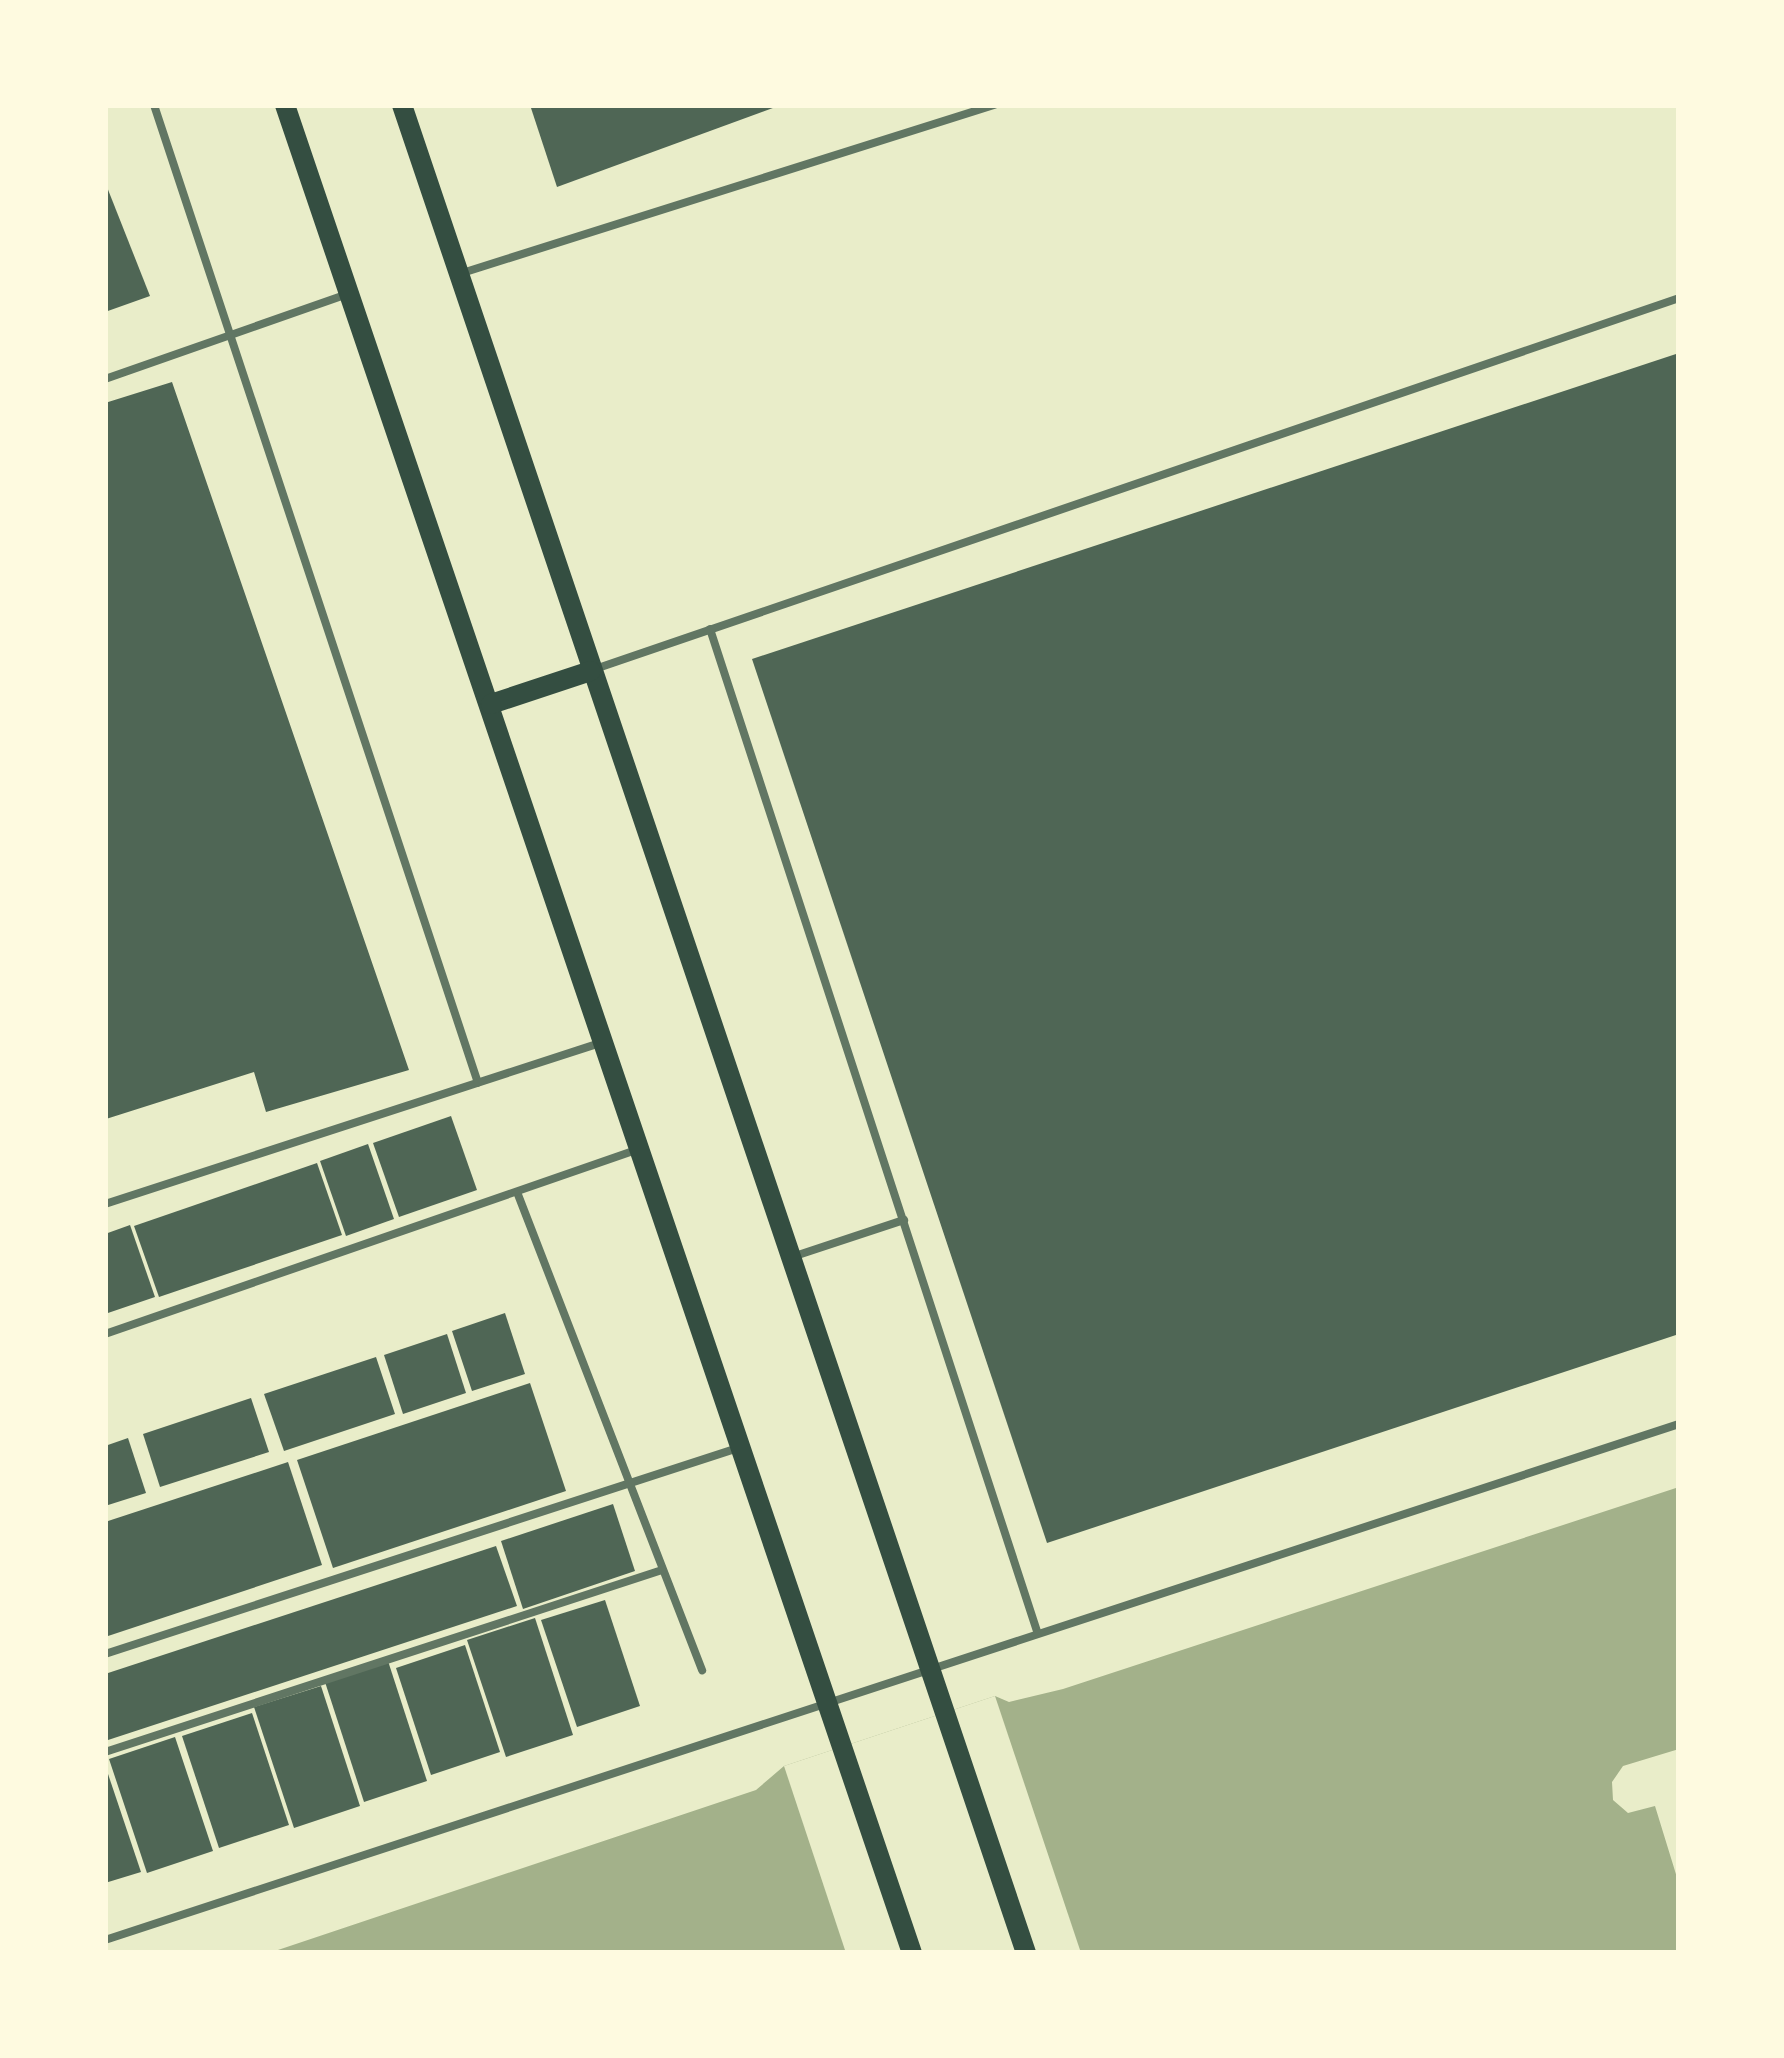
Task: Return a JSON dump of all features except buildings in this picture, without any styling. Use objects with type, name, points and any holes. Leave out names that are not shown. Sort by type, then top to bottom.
[{"type":"main road","points":[[285,105],[912,1953]]},
{"type":"main road","points":[[402,105],[786,1259],[1026,1953]]},
{"type":"main road","points":[[491,704],[591,670]]},
{"type":"lane","points":[[154,105],[478,1083]]},
{"type":"lane","points":[[460,274],[994,105]]},
{"type":"lane","points":[[105,379],[348,294]]},
{"type":"lane","points":[[591,670],[1679,298]]},
{"type":"lane","points":[[710,629],[1037,1631]]},
{"type":"lane","points":[[105,1204],[604,1042]]},
{"type":"lane","points":[[105,1334],[640,1148]]},
{"type":"lane","points":[[517,1192],[625,1482],[702,1670]]},
{"type":"lane","points":[[786,1259],[904,1220]]},
{"type":"lane","points":[[105,1940],[1037,1631],[1679,1424]]},
{"type":"lane","points":[[105,1654],[742,1447]]},
{"type":"lane","points":[[105,1752],[662,1570]]},
{"type":"shaded area","points":[[1679,1487],[1679,1749],[1623,1766],[1612,1782],[1613,1800],[1628,1813],[1655,1806],[1679,1884],[1679,1953],[269,1953],[756,1790],[784,1766],[995,1696],[1009,1702],[1063,1689]]},
{"type":"pier","points":[[995,1696],[1081,1953],[846,1953],[784,1766]]}]
